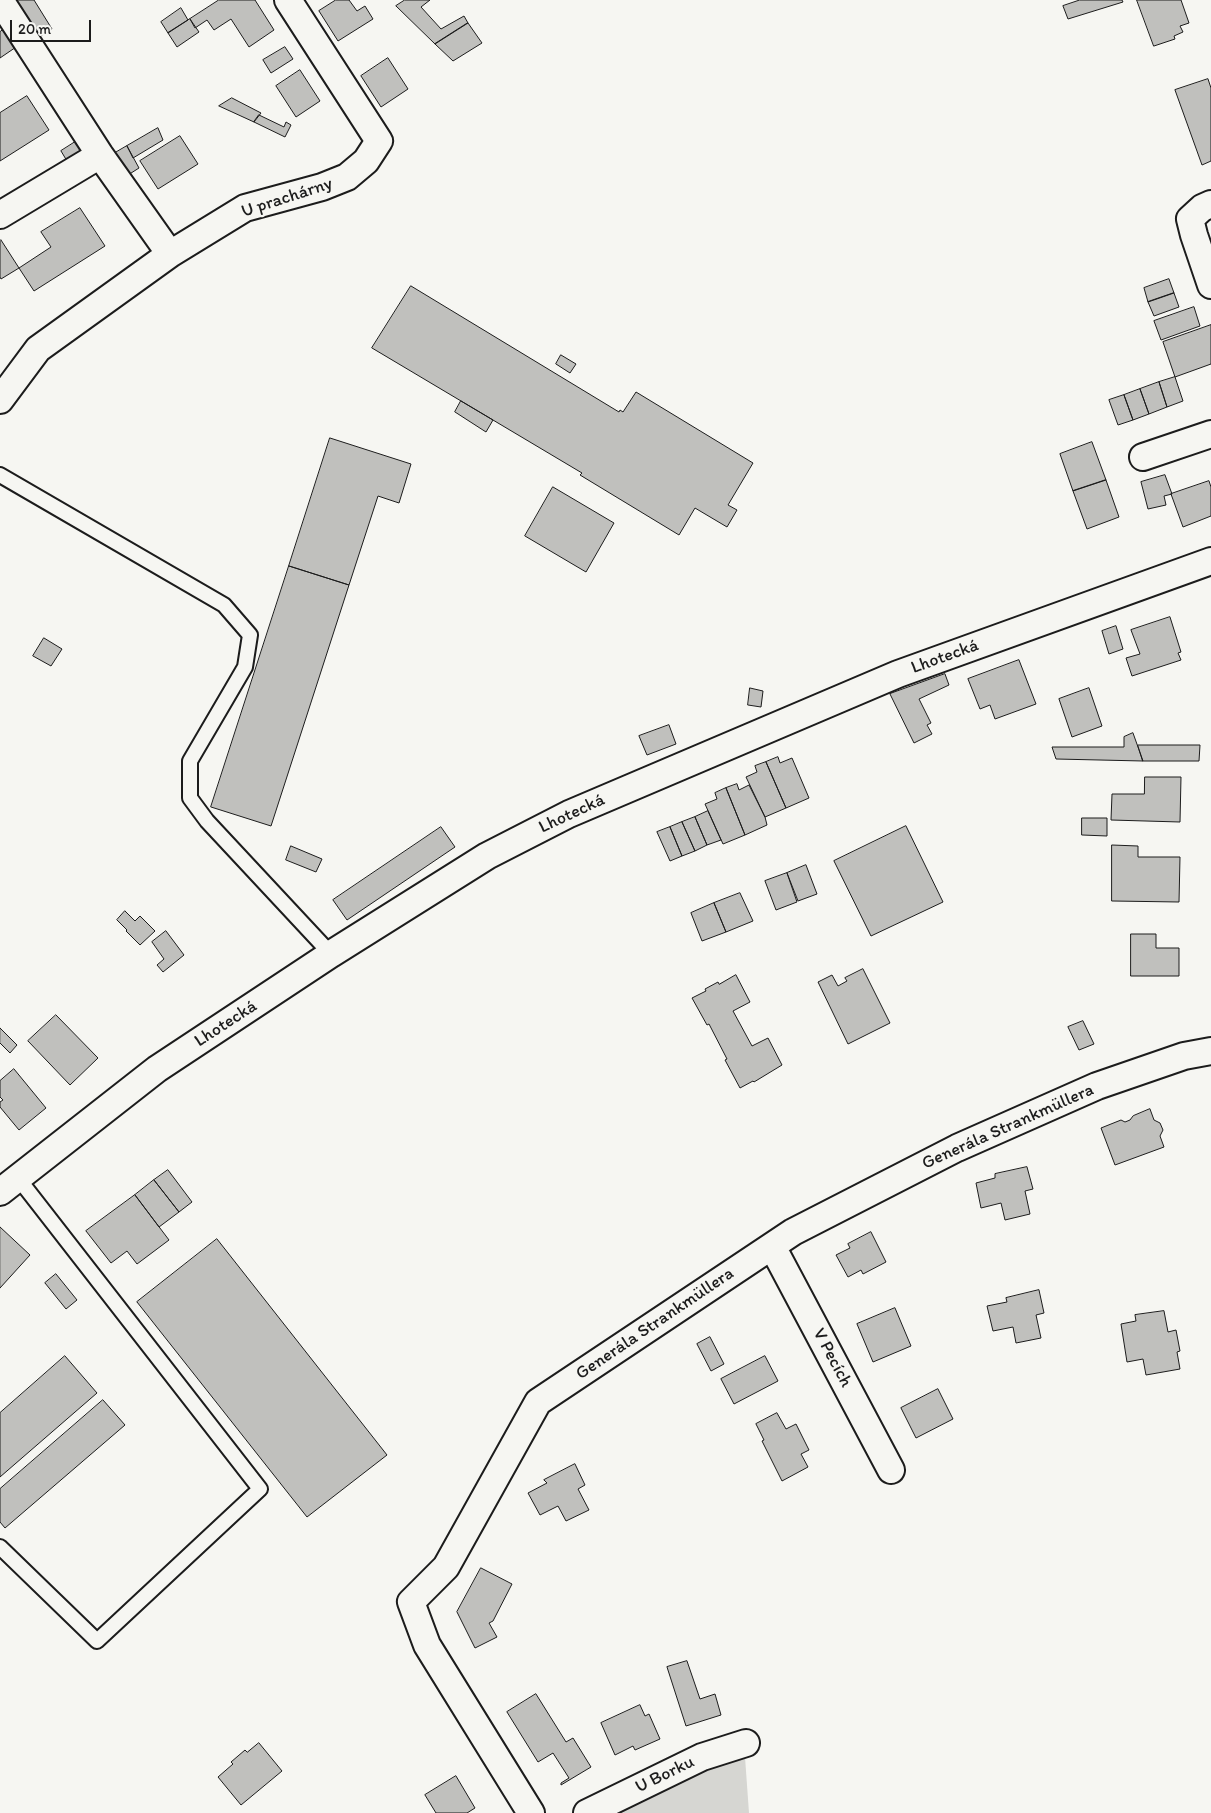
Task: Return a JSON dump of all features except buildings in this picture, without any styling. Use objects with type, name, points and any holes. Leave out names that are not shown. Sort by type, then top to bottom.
[{"type":"street","points":[[0,0],[100,155],[170,254]]},
{"type":"street","name":"U prachárny","points":[[0,400],[38,349],[170,254],[245,208],[322,187],[347,177],[366,160],[379,141],[288,0]]},
{"type":"street","points":[[0,215],[100,155]]},
{"type":"street","points":[[1211,204],[1202,208],[1190,219],[1211,285]]},
{"type":"street","points":[[1143,457],[1211,434]]},
{"type":"street","name":"Lhotecká","points":[[9,1185],[157,1069],[332,954],[487,856],[569,814],[898,674],[1211,561]]},
{"type":"street","name":"Generála Strankmüllera","points":[[531,1813],[427,1646],[411,1602],[446,1567],[538,1402],[793,1232],[957,1148],[1096,1086],[1184,1056],[1211,1051]]},
{"type":"street","name":"V Pecích","points":[[772,1246],[891,1470]]},
{"type":"street","name":"U Borku","points":[[587,1813],[702,1757],[746,1744]]},
{"type":"lane","points":[[0,475],[224,606],[250,636],[245,667],[190,761],[190,798],[207,821],[332,954]]},
{"type":"lane","points":[[0,1547],[97,1641],[260,1489],[9,1185]]},
{"type":"shaded area","points":[[745,1757],[749,1813],[607,1813],[726,1760]]}]
